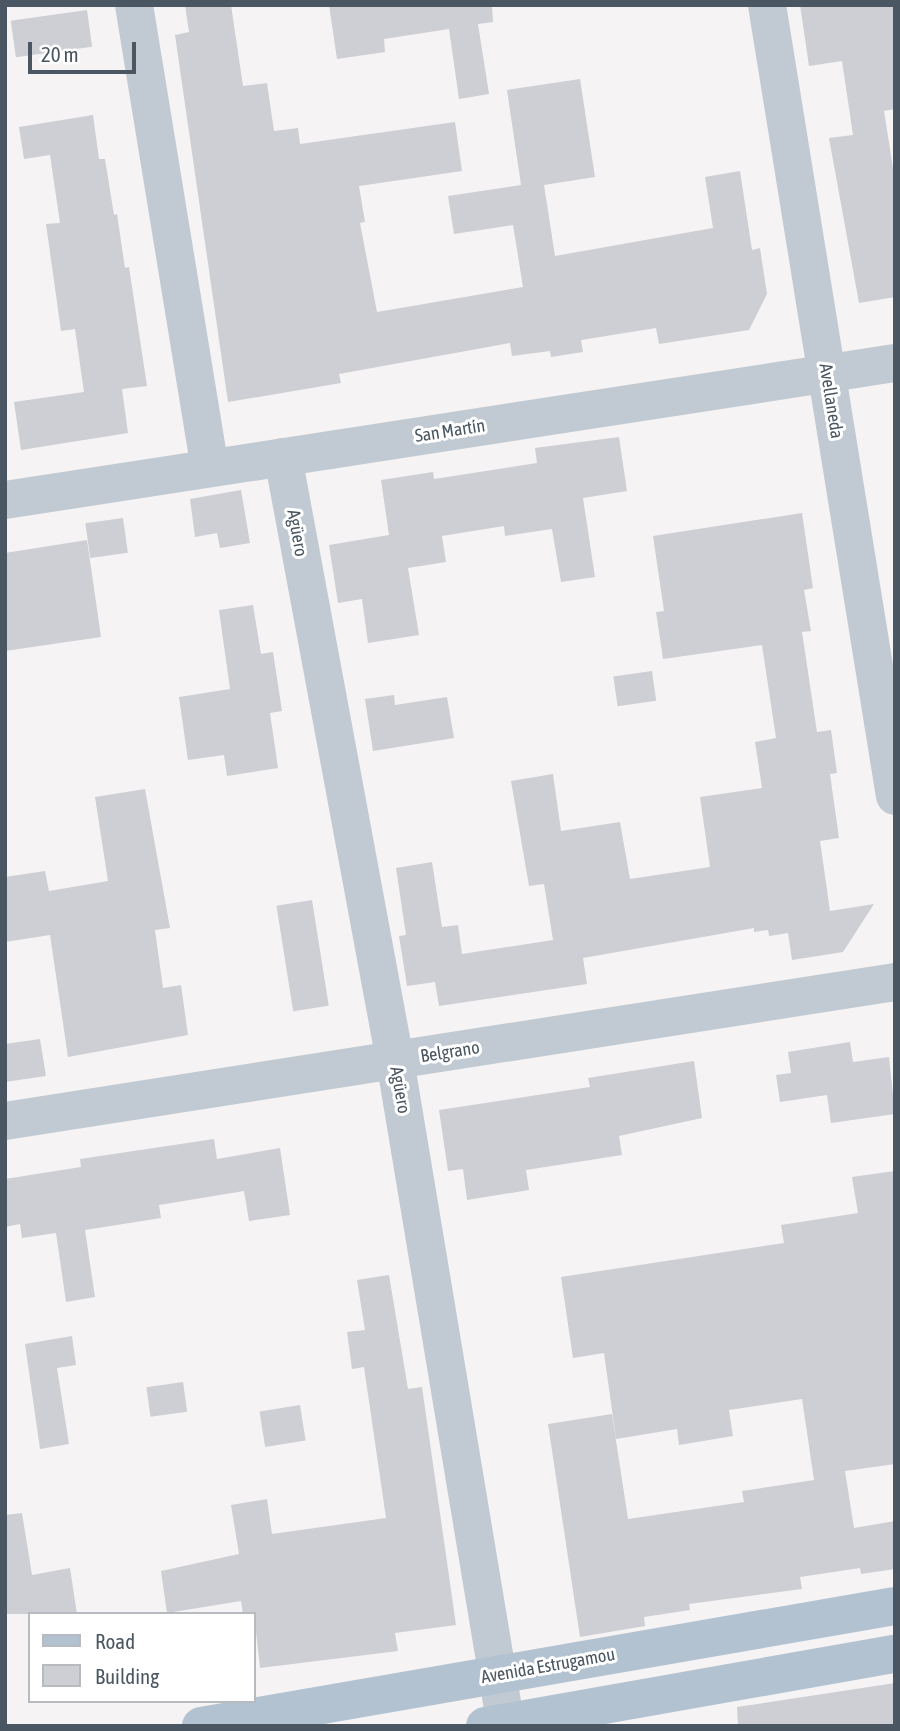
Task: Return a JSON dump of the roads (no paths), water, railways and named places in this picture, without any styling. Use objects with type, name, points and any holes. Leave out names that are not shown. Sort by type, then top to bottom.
[{"type":"main road","name":"Avenida Estrugamou","points":[[201,1726],[895,1606]]},
{"type":"main road","points":[[499,1725],[895,1654]]},
{"type":"street","points":[[134,5],[210,468]]},
{"type":"street","name":"Avellaneda","points":[[767,5],[895,796]]},
{"type":"street","name":"San Martín","points":[[5,500],[895,363]]},
{"type":"street","name":"Agüero","points":[[283,457],[395,1060],[498,1674],[499,1725]]},
{"type":"street","name":"Belgrano","points":[[5,1121],[895,982]]}]
